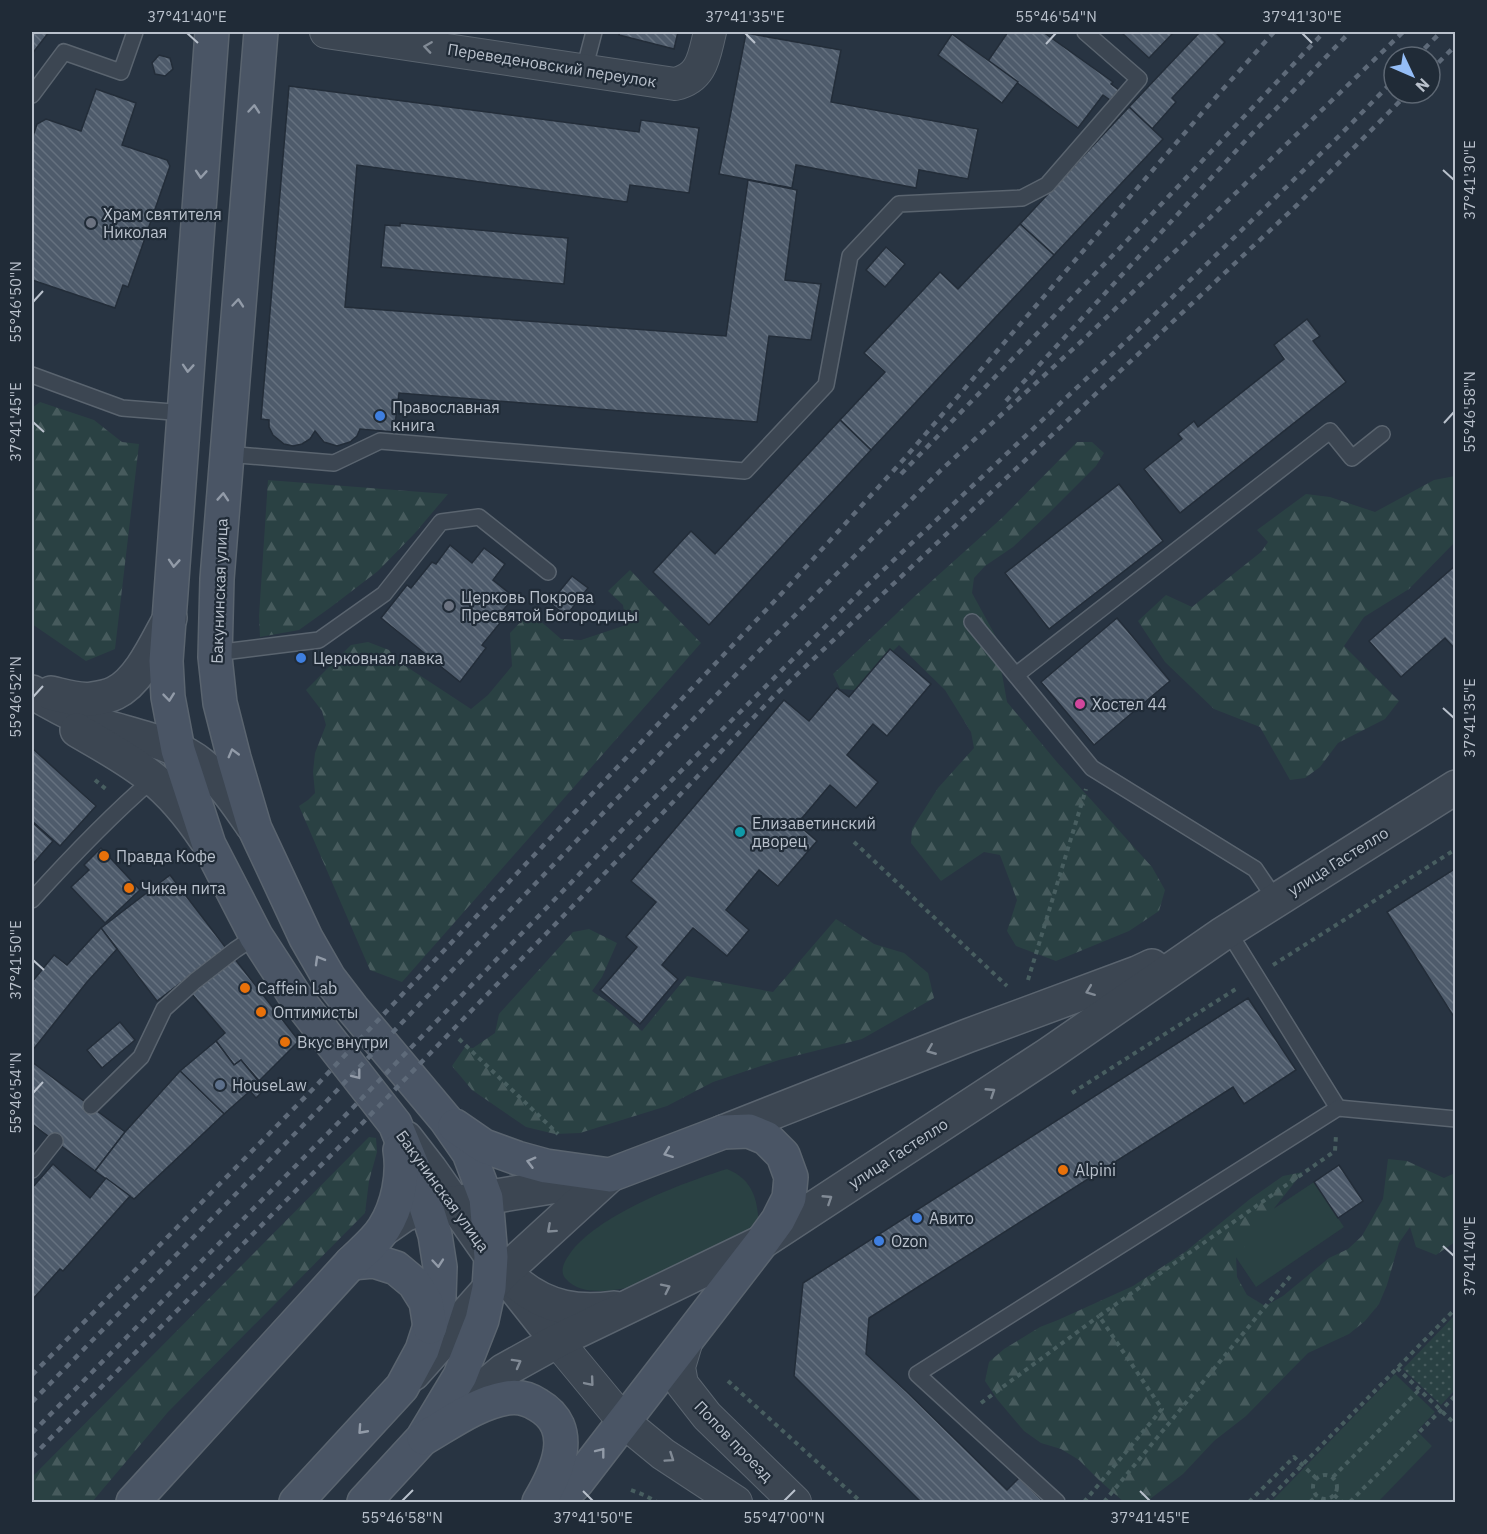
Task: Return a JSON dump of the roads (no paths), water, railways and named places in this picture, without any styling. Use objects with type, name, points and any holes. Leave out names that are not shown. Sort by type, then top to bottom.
[{"type":"main road","name":"Бакунинская улица","points":[[212,32],[166,662],[168,698],[178,750],[209,845],[256,936],[295,996],[395,1124],[416,1175],[440,1205],[435,1235],[440,1267],[439,1298],[422,1350],[402,1387],[296,1503]]},
{"type":"main road","name":"Бакунинская улица","points":[[261,32],[217,579],[215,653],[220,704],[255,830],[306,938],[329,978],[352,1008],[446,1120],[468,1153],[486,1198],[494,1273],[482,1320],[460,1376],[422,1439]]},
{"type":"main road","name":"улица Гастелло","points":[[446,1120],[484,1146],[517,1158],[546,1166],[610,1175],[723,1132]]},
{"type":"main road","points":[[133,1503],[384,1229],[394,1207],[400,1183],[401,1153],[395,1124]]},
{"type":"main road","points":[[556,1503],[577,1482],[762,1242],[778,1220],[789,1198],[791,1177],[783,1155],[766,1138],[749,1131],[723,1132]]},
{"type":"main road","points":[[351,1263],[374,1261],[396,1268],[414,1282],[426,1302],[430,1327]]},
{"type":"main road","points":[[364,1503],[422,1439],[480,1406],[509,1397],[528,1399],[546,1410],[558,1424],[562,1445],[558,1463],[539,1503]]},
{"type":"street","name":"Переведеновский переулок","points":[[326,32],[675,84],[684,82],[699,69],[710,32]]},
{"type":"street","points":[[32,688],[70,698],[91,699],[115,693],[131,681],[144,664],[170,618]]},
{"type":"street","points":[[32,692],[57,707],[86,720],[178,750],[201,763],[228,790],[255,830]]},
{"type":"street","points":[[32,697],[53,715],[153,778],[191,817],[209,845]]},
{"type":"street","name":"улица Гастелло","points":[[422,1439],[503,1371],[557,1341],[762,1242],[1057,1048],[1225,933],[1455,787]]},
{"type":"street","name":"улица Гастелло","points":[[723,1132],[1137,973],[1225,933]]},
{"type":"street","points":[[384,1229],[404,1215],[440,1205],[610,1175]]},
{"type":"street","name":"улица Гастелло","points":[[402,1387],[494,1273],[610,1175]]},
{"type":"street","name":"Бакунинская улица","points":[[440,1205],[494,1273],[557,1341]]},
{"type":"street","points":[[494,1273],[530,1294],[563,1308],[593,1311],[628,1306]]},
{"type":"street","name":"Попов проезд","points":[[687,1340],[679,1367],[682,1384],[707,1416],[795,1503]]},
{"type":"street","points":[[557,1341],[624,1422],[663,1454],[736,1503]]},
{"type":"lane","points":[[32,95],[64,52],[121,72],[135,32]]},
{"type":"lane","points":[[584,70],[594,32]]},
{"type":"lane","points":[[226,454],[334,463],[380,441],[745,471],[826,385],[850,256],[899,204],[1022,198],[1030,194],[1047,185],[1139,79],[1085,32]]},
{"type":"lane","points":[[32,375],[122,408],[184,413]]},
{"type":"lane","points":[[1016,675],[1330,431],[1352,458],[1382,434]]},
{"type":"lane","points":[[215,653],[319,640],[384,594],[441,522],[479,518],[548,572]]},
{"type":"lane","points":[[972,622],[1092,768],[1255,869],[1276,900]]},
{"type":"lane","points":[[32,900],[66,863],[153,778]]},
{"type":"lane","points":[[1225,933],[1338,1108]]},
{"type":"lane","points":[[91,1106],[141,1057],[164,1009],[203,975],[256,936]]},
{"type":"lane","points":[[1057,1503],[917,1374],[1338,1108],[1455,1119]]},
{"type":"lane","points":[[32,1170],[56,1142]]},
{"type":"railway","points":[[32,1375],[312,1090],[784,591],[904,459],[1274,32]]},
{"type":"railway","points":[[901,474],[1118,250],[1324,32]]},
{"type":"railway","points":[[1006,401],[1246,140],[1350,32]]},
{"type":"railway","points":[[32,1402],[322,1106],[750,660],[940,471],[1085,338],[1403,32]]},
{"type":"railway","points":[[1428,45],[1441,32]]},
{"type":"railway","points":[[1442,59],[1456,45]]},
{"type":"railway","points":[[32,1433],[336,1125],[623,829],[862,590],[1155,314],[1382,92]]},
{"type":"railway","points":[[32,1457],[346,1140],[774,696],[1297,205],[1396,105]]},
{"type":"place","name":"Храм святителя Николая","points":[[91,223]]},
{"type":"place","name":"Православная книга","points":[[380,416]]},
{"type":"place","name":"Церковь Покрова Пресвятой Богородицы","points":[[449,606]]},
{"type":"place","name":"Церковная лавка","points":[[301,658]]},
{"type":"place","name":"Хостел 44","points":[[1080,704]]},
{"type":"place","name":"Елизаветинский дворец","points":[[740,832]]},
{"type":"place","name":"Правда Кофе","points":[[104,856]]},
{"type":"place","name":"Чикен пита","points":[[129,888]]},
{"type":"place","name":"Caffein Lab","points":[[245,988]]},
{"type":"place","name":"Оптимисты","points":[[261,1012]]},
{"type":"place","name":"Вкус внутри","points":[[285,1042]]},
{"type":"place","name":"HouseLaw","points":[[220,1085]]},
{"type":"place","name":"Alpini","points":[[1063,1170]]},
{"type":"place","name":"Авито","points":[[917,1218]]},
{"type":"place","name":"Ozon","points":[[879,1241]]}]
